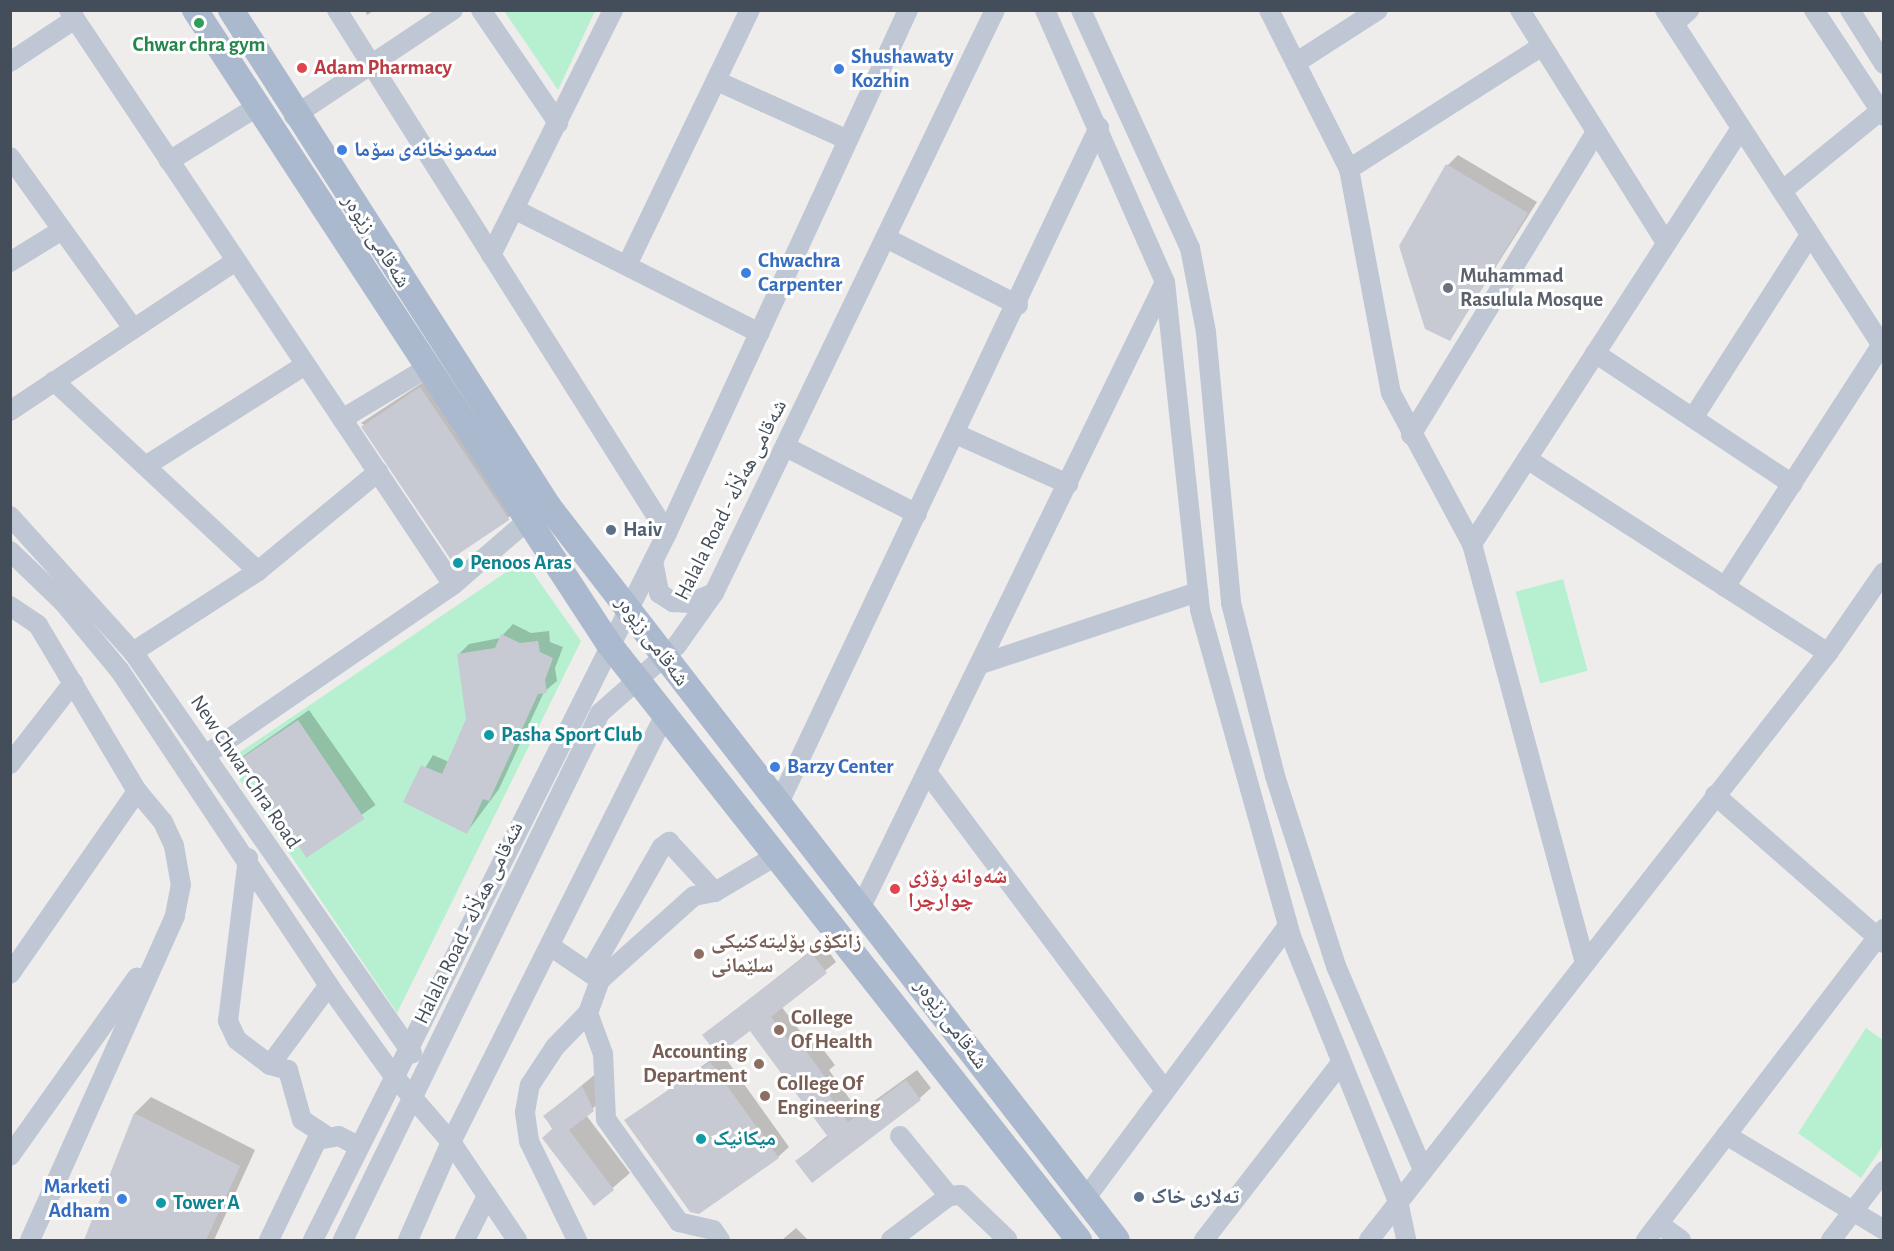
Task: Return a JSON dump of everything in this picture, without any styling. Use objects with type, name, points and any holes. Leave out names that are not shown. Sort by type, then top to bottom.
[{"type":"main road","name":"شەقامی زێوەر","points":[[195,10],[255,108],[609,644],[774,857],[1079,1240]]},
{"type":"main road","name":"شەقامی زێوەر","points":[[231,10],[294,116],[549,507],[1117,1240]]},
{"type":"street","points":[[337,10],[667,533]]},
{"type":"street","points":[[294,116],[370,63],[453,10]]},
{"type":"street","points":[[482,10],[558,123]]},
{"type":"street","points":[[492,255],[613,10]]},
{"type":"street","points":[[628,263],[719,82],[750,10]]},
{"type":"street","name":"Halala Road - شەقامی هەڵاڵە","points":[[313,1240],[405,1048],[667,533],[908,10]]},
{"type":"street","name":"Halala Road - شەقامی هەڵاڵە","points":[[344,1240],[414,1098],[424,1067],[600,713],[636,679],[665,658],[714,593],[995,10]]},
{"type":"street","points":[[1045,10],[1099,127],[1165,282],[1198,592],[1288,926],[1398,1201],[1406,1240]]},
{"type":"street","points":[[1081,10],[1190,248],[1206,332],[1231,603],[1275,776],[1336,966],[1422,1167]]},
{"type":"street","points":[[1269,10],[1298,62],[1349,169],[1390,393],[1472,544],[1584,960]]},
{"type":"street","points":[[1298,62],[1378,10]]},
{"type":"street","points":[[1520,10],[1665,242]]},
{"type":"street","points":[[1689,10],[1670,17],[1882,348],[1725,587]]},
{"type":"street","points":[[1782,191],[1882,113],[1814,10]]},
{"type":"street","points":[[1850,10],[1884,64]]},
{"type":"street","points":[[10,62],[72,15],[453,585]]},
{"type":"street","points":[[1349,169],[1542,46]]},
{"type":"street","points":[[719,82],[848,140]]},
{"type":"street","points":[[169,161],[255,108]]},
{"type":"street","points":[[779,803],[1018,305],[1099,127]]},
{"type":"street","points":[[1472,544],[1665,242],[1741,128]]},
{"type":"street","points":[[1411,435],[1596,132]]},
{"type":"street","points":[[10,157],[132,327]]},
{"type":"street","points":[[516,210],[628,263],[760,333]]},
{"type":"street","points":[[10,262],[62,230]]},
{"type":"street","points":[[1693,418],[1810,236]]},
{"type":"street","points":[[886,238],[1018,305]]},
{"type":"street","points":[[10,411],[132,327],[236,261]]},
{"type":"street","points":[[861,907],[929,775],[1165,282]]},
{"type":"street","points":[[1595,353],[1792,484]]},
{"type":"street","points":[[147,465],[305,365]]},
{"type":"street","points":[[342,419],[427,368]]},
{"type":"street","points":[[54,381],[147,465],[258,571]]},
{"type":"street","points":[[956,434],[1068,484]]},
{"type":"street","points":[[786,447],[917,514]]},
{"type":"street","points":[[1527,459],[1828,653]]},
{"type":"street","points":[[133,652],[258,571],[378,472]]},
{"type":"street","name":"New Chwar Chra Road","points":[[10,516],[133,652],[207,754],[405,1048],[424,1067]]},
{"type":"street","points":[[207,754],[453,585],[528,521]]},
{"type":"street","points":[[10,550],[63,602],[120,671],[248,858],[329,985],[393,1075],[451,1142],[517,1240]]},
{"type":"street","points":[[653,561],[656,585],[673,602],[690,603],[714,593]]},
{"type":"street","points":[[1369,1240],[1422,1167],[1828,653],[1884,572]]},
{"type":"street","points":[[981,664],[1198,592]]},
{"type":"street","points":[[10,606],[38,625],[136,791],[163,822],[178,862],[179,900],[30,1240]]},
{"type":"street","points":[[10,764],[73,683]]},
{"type":"street","points":[[408,1240],[451,1142],[665,715]]},
{"type":"street","points":[[929,775],[1165,1091]]},
{"type":"street","points":[[1248,782],[1275,776]]},
{"type":"street","points":[[10,974],[136,791]]},
{"type":"street","points":[[1646,1240],[1881,936],[1715,795]]},
{"type":"street","points":[[715,892],[669,842],[662,846],[595,976],[588,1013],[603,1054],[606,1119],[679,1222],[713,1230],[720,1240]]},
{"type":"street","points":[[595,976],[694,896],[715,892],[774,857]]},
{"type":"street","points":[[248,858],[228,1021],[237,1040],[270,1065],[288,1070],[302,1120],[325,1135],[358,1146]]},
{"type":"street","points":[[1085,1199],[1288,926]]},
{"type":"street","points":[[10,1156],[161,943]]},
{"type":"street","points":[[550,946],[595,976]]},
{"type":"street","points":[[270,1065],[329,985]]},
{"type":"street","points":[[577,1240],[529,1141],[525,1112],[530,1085],[555,1047],[588,1013]]},
{"type":"street","points":[[1204,1240],[1341,1063]]},
{"type":"street","points":[[269,1240],[312,1147],[325,1135]]},
{"type":"street","points":[[900,1136],[949,1197],[972,1201],[1007,1239]]},
{"type":"street","points":[[1726,1136],[1884,1230]]},
{"type":"street","points":[[1831,1240],[1884,1171]]},
{"type":"street","points":[[465,1240],[487,1196]]},
{"type":"street","points":[[891,1240],[949,1197]]},
{"type":"street","points":[[1659,1224],[1681,1240]]},
{"type":"green space","points":[[504,11],[595,11],[558,90]]},
{"type":"green space","points":[[524,560],[581,641],[397,1013],[227,761]]},
{"type":"green space","points":[[1563,579],[1588,671],[1540,683],[1516,592]]},
{"type":"green space","points":[[1866,1028],[1883,1040],[1884,1144],[1861,1178],[1798,1133]]},
{"type":"building","name":"Muhammad Rasulula Mosque","points":[[1446,164],[1528,213],[1450,341],[1425,329],[1399,246]]},
{"type":"building","points":[[420,387],[509,520],[451,559],[361,427]]},
{"type":"building","name":"Pasha Sport Club","points":[[501,634],[520,643],[538,641],[540,652],[553,658],[545,680],[547,693],[538,694],[489,801],[483,799],[467,834],[403,802],[421,765],[442,774],[466,719],[457,654],[495,648]]},
{"type":"building","points":[[298,720],[365,819],[307,858],[240,759]]},
{"type":"building","points":[[811,952],[827,973],[771,1017],[792,1045],[798,1040],[825,1077],[819,1081],[848,1122],[906,1080],[921,1100],[812,1183],[795,1161],[828,1137],[750,1031],[718,1055],[702,1035]]},
{"type":"building","name":"میکانیک","points":[[710,1062],[779,1158],[699,1214],[690,1212],[624,1120]]},
{"type":"building","points":[[582,1086],[594,1111],[569,1130],[614,1190],[594,1206],[542,1138],[553,1128],[543,1116]]},
{"type":"building","name":"Tower A","points":[[134,1113],[240,1166],[206,1240],[84,1240]]},
{"type":"place","name":"Chwar chra gym","points":[[199,23]]},
{"type":"place","name":"Adam Pharmacy","points":[[302,68]]},
{"type":"place","name":"Shushawaty Kozhin","points":[[839,69]]},
{"type":"place","name":"سەمونخانەی سۆما","points":[[342,150]]},
{"type":"place","name":"Chwachra Carpenter","points":[[746,273]]},
{"type":"place","name":"Muhammad Rasulula Mosque","points":[[1448,288]]},
{"type":"place","name":"Haiv","points":[[611,530]]},
{"type":"place","name":"Penoos Aras","points":[[458,563]]},
{"type":"place","name":"Pasha Sport Club","points":[[489,735]]},
{"type":"place","name":"Barzy Center","points":[[775,767]]},
{"type":"place","name":"شەوانە ڕۆژی چوارچرا","points":[[895,889]]},
{"type":"place","name":"زانکۆی پۆلیتەکنیکی سلێمانی","points":[[699,954]]},
{"type":"place","name":"College Of Health","points":[[779,1030]]},
{"type":"place","name":"Accounting Department","points":[[759,1064]]},
{"type":"place","name":"College Of Engineering","points":[[765,1096]]},
{"type":"place","name":"میکانیک","points":[[701,1139]]},
{"type":"place","name":"تەلاری خاک","points":[[1139,1197]]},
{"type":"place","name":"Marketi Adham","points":[[122,1199]]},
{"type":"place","name":"Tower A","points":[[161,1203]]}]
